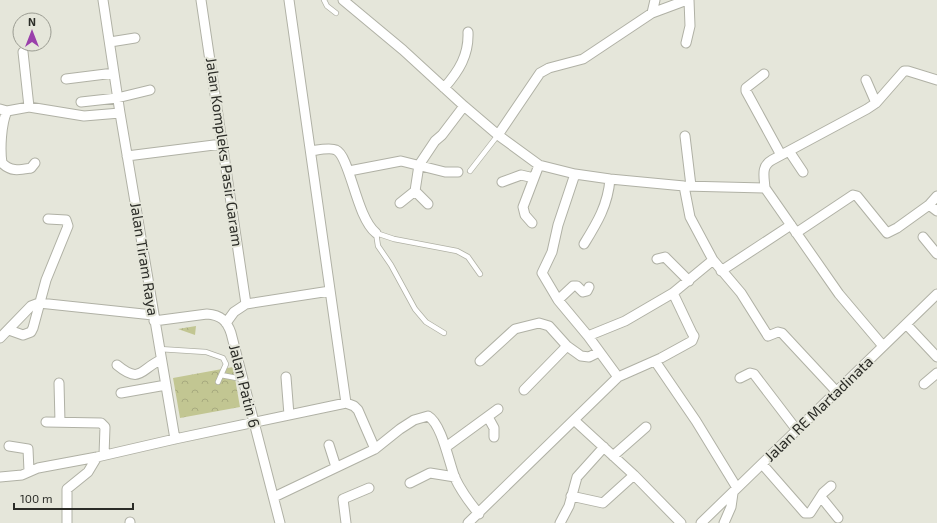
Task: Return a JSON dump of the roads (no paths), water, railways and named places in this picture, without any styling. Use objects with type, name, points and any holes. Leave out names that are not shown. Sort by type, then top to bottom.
[{"type":"street","name":"Jalan Tiram Raya","points":[[103,0],[117,98],[175,438]]},
{"type":"street","name":"Jalan Kompleks Pasir Garam","points":[[202,0],[246,304]]},
{"type":"street","points":[[289,0],[346,403]]},
{"type":"street","points":[[343,0],[403,50],[498,135],[539,164],[575,174],[610,180],[688,186],[765,188]]},
{"type":"street","points":[[652,13],[655,0]]},
{"type":"street","points":[[498,135],[540,73],[549,68],[583,59],[652,13],[688,0],[690,26],[686,43]]},
{"type":"street","points":[[444,88],[457,74],[465,58],[468,44],[468,32]]},
{"type":"street","points":[[110,42],[135,38]]},
{"type":"street","points":[[23,52],[29,107]]},
{"type":"street","points":[[884,346],[839,294],[765,188],[764,168],[769,162],[855,116],[876,103],[904,71],[937,80]]},
{"type":"street","points":[[66,79],[114,73]]},
{"type":"street","points":[[764,74],[746,88],[746,91],[785,153],[803,172]]},
{"type":"street","points":[[866,80],[876,103]]},
{"type":"street","points":[[81,102],[117,98],[150,90]]},
{"type":"street","points":[[400,203],[415,191],[419,165],[435,141],[442,135],[464,106]]},
{"type":"street","points":[[35,163],[31,168],[14,171],[8,169],[2,163],[1,133],[3,110],[29,107],[84,116],[120,114]]},
{"type":"street","points":[[685,136],[690,217],[713,260],[741,293],[768,336],[778,332],[782,333],[836,391]]},
{"type":"street","points":[[127,156],[222,144]]},
{"type":"street","points":[[311,151],[336,150],[341,155],[349,171],[363,217],[370,228],[376,233]]},
{"type":"street","points":[[349,171],[401,161],[445,172],[458,172]]},
{"type":"street","points":[[532,223],[525,215],[523,207],[539,164]]},
{"type":"street","points":[[575,174],[558,225],[552,252],[542,270],[543,277],[558,300],[588,336],[618,377]]},
{"type":"street","points":[[502,182],[521,175],[534,178]]},
{"type":"street","points":[[584,244],[602,215],[610,180]]},
{"type":"street","points":[[415,191],[428,204]]},
{"type":"street","points":[[796,233],[853,195],[857,196],[887,233],[897,228],[929,205],[937,196]]},
{"type":"street","points":[[929,205],[937,211]]},
{"type":"street","points":[[9,330],[23,335],[31,332],[46,280],[68,226],[66,220],[48,219]]},
{"type":"street","points":[[721,271],[791,225]]},
{"type":"street","points":[[923,237],[937,254]]},
{"type":"street","points":[[657,259],[664,257],[689,281]]},
{"type":"street","points":[[588,336],[625,321],[673,293],[713,260]]},
{"type":"street","points":[[558,300],[573,286],[577,286],[583,292],[587,291],[589,287]]},
{"type":"street","points":[[215,315],[226,322],[234,312],[246,304],[330,291]]},
{"type":"street","points":[[468,523],[479,514],[539,452],[618,377],[655,361],[693,338],[692,332],[673,293]]},
{"type":"street","name":"Jalan RE Martadinata","points":[[701,523],[796,429],[937,295]]},
{"type":"street","points":[[0,338],[31,306],[39,303],[154,318],[215,315],[234,312]]},
{"type":"street","name":"Jalan Patin 6","points":[[226,322],[280,523]]},
{"type":"street","points":[[480,362],[515,329],[538,323],[544,323],[549,326],[567,346],[585,357],[599,352]]},
{"type":"street","points":[[906,324],[937,357]]},
{"type":"street","points":[[524,390],[567,346]]},
{"type":"street","points":[[117,365],[126,372],[139,374],[161,360]]},
{"type":"street","points":[[655,361],[696,421],[735,490],[731,507],[724,523]]},
{"type":"street","points":[[740,378],[750,373],[754,374],[796,429]]},
{"type":"street","points":[[924,384],[937,373]]},
{"type":"street","points":[[286,377],[289,415]]},
{"type":"street","points":[[59,383],[60,422]]},
{"type":"street","points":[[121,393],[166,385]]},
{"type":"street","points":[[0,477],[22,475],[29,471],[101,456],[175,438],[346,403],[354,406],[358,410],[375,450]]},
{"type":"street","points":[[446,448],[498,409]]},
{"type":"street","points":[[274,497],[375,450],[405,426],[423,416],[428,416],[434,421],[446,448],[455,477],[466,498],[479,514]]},
{"type":"street","points":[[488,417],[494,428],[494,437]]},
{"type":"street","points":[[574,420],[634,475],[681,523]]},
{"type":"street","points":[[46,422],[98,423],[104,425],[101,456],[88,472],[67,489],[67,523]]},
{"type":"street","points":[[613,456],[646,427]]},
{"type":"street","points":[[329,445],[336,467]]},
{"type":"street","points":[[10,446],[28,449],[29,471]]},
{"type":"street","points":[[560,523],[569,506],[577,477],[604,447]]},
{"type":"street","points":[[762,464],[805,513],[810,513],[823,492],[831,486]]},
{"type":"street","points":[[410,483],[430,473],[455,477]]},
{"type":"street","points":[[571,496],[601,503],[606,502],[634,475]]},
{"type":"street","points":[[346,523],[343,500],[369,488]]},
{"type":"street","points":[[821,497],[838,518]]},
{"type":"lane","points":[[324,0],[326,6],[336,13]]},
{"type":"lane","points":[[470,171],[498,135]]},
{"type":"lane","points":[[444,333],[426,322],[415,310],[391,265],[378,246],[376,233],[394,239],[457,251],[468,257],[480,274]]},
{"type":"lane","points":[[159,348],[206,352],[223,358],[226,364],[218,382]]},
{"type":"lane","points":[[221,375],[242,379]]}]
